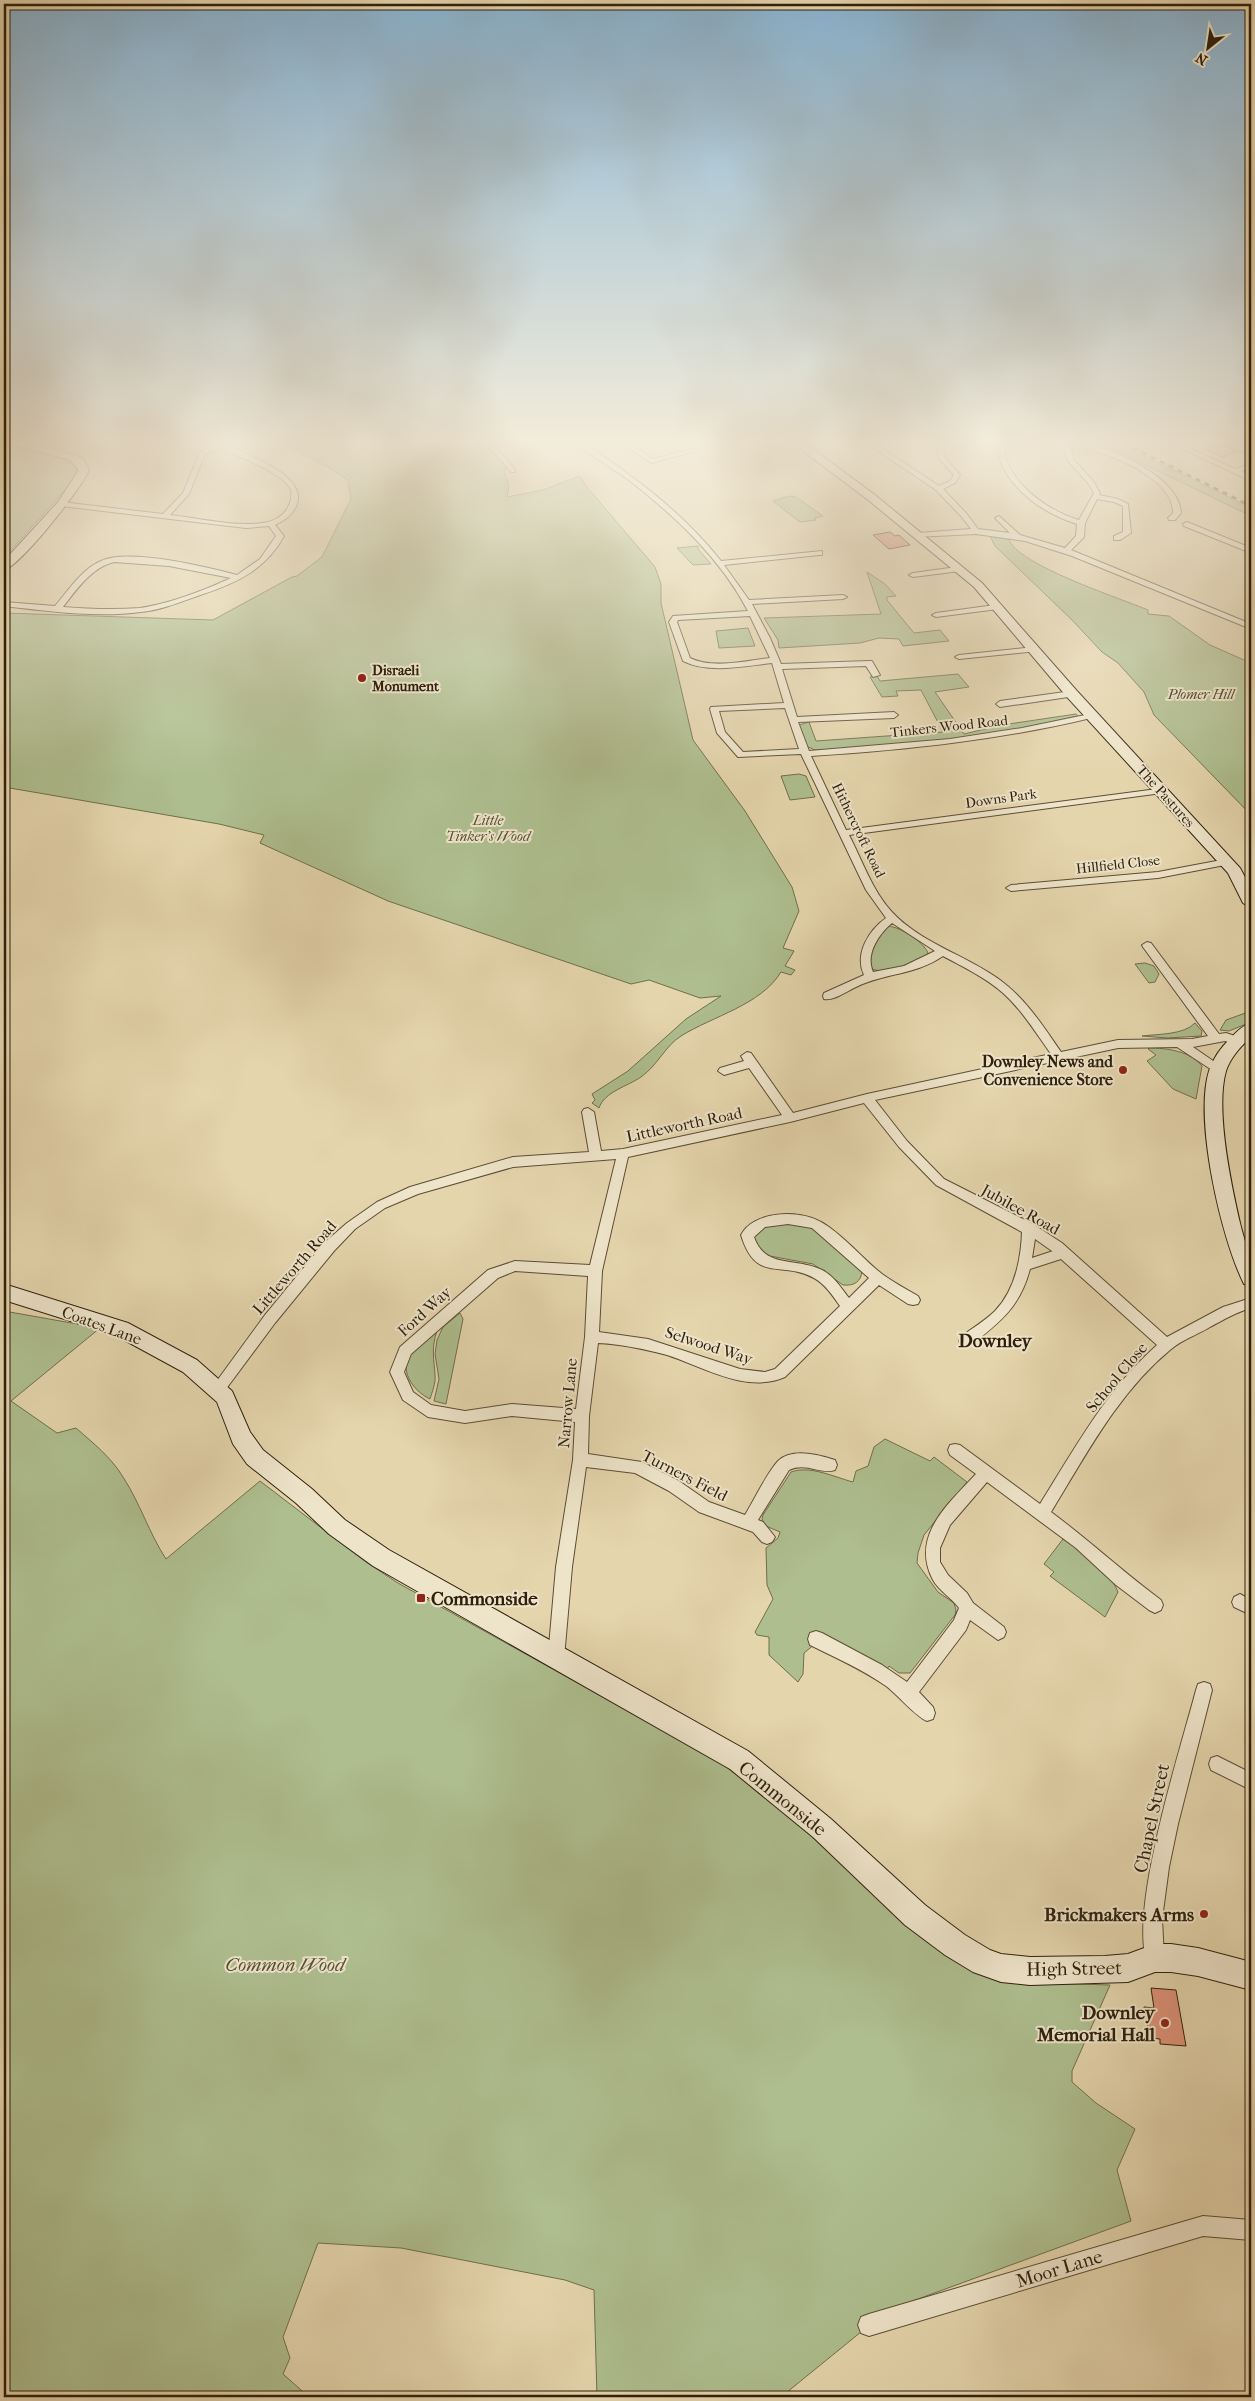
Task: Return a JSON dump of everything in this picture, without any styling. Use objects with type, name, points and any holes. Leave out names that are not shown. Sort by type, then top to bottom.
[{"type":"street","points":[[4,567],[18,551]]},
{"type":"street","points":[[4,604],[121,611],[151,608],[212,589],[237,578],[258,564],[269,551]]},
{"type":"street","name":"Hithercroft Road","points":[[709,551],[753,613],[776,664],[805,753],[879,903],[893,918],[942,951],[982,972],[1009,992],[1026,1010],[1058,1056]]},
{"type":"street","name":"The Pastures","points":[[936,551],[978,585],[1072,694],[1227,862],[1235,871],[1251,903]]},
{"type":"street","points":[[1070,551],[1251,627]]},
{"type":"street","points":[[719,563],[819,553]]},
{"type":"street","points":[[58,608],[92,572],[108,560],[158,563],[237,578]]},
{"type":"street","points":[[913,574],[957,569]]},
{"type":"street","points":[[747,602],[843,597]]},
{"type":"street","points":[[936,615],[995,607]]},
{"type":"street","points":[[753,613],[676,618],[673,622],[686,659],[703,665],[869,663],[876,674]]},
{"type":"street","points":[[959,657],[1034,649]]},
{"type":"street","points":[[1000,704],[1072,694]]},
{"type":"street","points":[[789,705],[714,709],[721,733],[741,755],[805,753]]},
{"type":"street","points":[[793,720],[894,715]]},
{"type":"street","name":"Tinkers Wood Road","points":[[805,753],[969,740],[1040,728],[1092,715]]},
{"type":"street","name":"Downs Park","points":[[843,833],[1162,790]]},
{"type":"street","name":"Hillfield Close","points":[[1011,888],[1158,875],[1227,862]]},
{"type":"street","points":[[870,976],[865,966],[876,931],[893,918]]},
{"type":"street","points":[[1147,945],[1220,1055],[1213,1099],[1234,1234],[1251,1278]]},
{"type":"street","points":[[828,996],[870,976],[889,974],[922,965],[942,951]]},
{"type":"street","points":[[1178,1044],[1201,1056],[1220,1055],[1251,1029]]},
{"type":"street","name":"Littleworth Road","points":[[218,1388],[307,1273],[351,1226],[381,1205],[414,1190],[513,1162],[623,1154],[790,1118],[867,1098],[1118,1044],[1178,1044],[1220,1055]]},
{"type":"street","points":[[724,1071],[749,1060],[790,1118]]},
{"type":"street","name":"Jubilee Road","points":[[867,1098],[903,1144],[940,1182],[1028,1228],[1063,1253],[1167,1345]]},
{"type":"street","points":[[588,1112],[596,1156]]},
{"type":"street","name":"Narrow Lane","points":[[556,1658],[564,1567],[580,1460],[582,1416],[592,1337],[595,1271],[623,1154]]},
{"type":"street","points":[[847,1306],[831,1284],[820,1275],[805,1269],[768,1264],[756,1257],[750,1249],[747,1235],[762,1223],[788,1219],[816,1225],[878,1278],[913,1300]]},
{"type":"street","points":[[966,1340],[998,1316],[1007,1306],[1024,1266],[1028,1228]]},
{"type":"street","points":[[1024,1266],[1063,1253]]},
{"type":"street","name":"Ford Way","points":[[582,1416],[512,1410],[465,1417],[428,1411],[408,1396],[397,1372],[405,1351],[493,1274],[515,1266],[595,1271]]},
{"type":"street","name":"Selwood Way","points":[[592,1337],[614,1337],[639,1341],[740,1375],[756,1378],[772,1377],[786,1368],[847,1306],[878,1278]]},
{"type":"street","name":"Coates Lane","points":[[4,1292],[121,1328],[190,1366],[218,1388]]},
{"type":"street","name":"School Close","points":[[1042,1514],[1084,1445],[1125,1388],[1167,1345],[1216,1317],[1251,1303]]},
{"type":"street","name":"Commonside","points":[[218,1388],[225,1397],[241,1437],[255,1457],[304,1496],[337,1527],[381,1558],[739,1760],[822,1828],[916,1914],[955,1945],[984,1962]]},
{"type":"street","points":[[955,1450],[1081,1543],[1121,1580],[1155,1605]]},
{"type":"street","points":[[748,1523],[784,1465],[794,1460],[806,1459],[830,1465]]},
{"type":"street","name":"Turners Field","points":[[580,1460],[637,1467],[674,1486],[704,1507],[758,1526],[767,1537]]},
{"type":"street","points":[[986,1473],[944,1522],[932,1547],[933,1565],[939,1576],[964,1600],[967,1608],[998,1632]]},
{"type":"street","points":[[909,1692],[960,1625],[967,1608]]},
{"type":"street","points":[[816,1639],[885,1674],[909,1692],[927,1714]]},
{"type":"street","name":"Chapel Street","points":[[1155,1958],[1153,1919],[1160,1867],[1169,1824],[1204,1690]]},
{"type":"street","points":[[1217,1764],[1251,1782]]},
{"type":"street","name":"High Street","points":[[984,1962],[1000,1968],[1030,1971],[1104,1970],[1128,1968],[1155,1958],[1198,1962],[1251,1976]]},
{"type":"street","name":"Moor Lane","points":[[869,2325],[1203,2226],[1251,2230]]},
{"type":"green space","points":[[4,551],[10,551],[4,558]]},
{"type":"green space","name":"Little Tinker's Wood","points":[[325,551],[641,551],[655,567],[661,584],[661,603],[693,740],[745,811],[792,887],[799,911],[783,948],[794,951],[785,966],[795,970],[791,975],[781,972],[761,993],[749,1001],[675,1040],[647,1072],[611,1094],[602,1102],[599,1108],[592,1103],[595,1100],[592,1094],[628,1071],[686,1019],[721,996],[700,998],[649,980],[631,984],[388,901],[260,843],[264,835],[219,824],[4,787],[4,613],[213,620],[297,576],[322,557]]},
{"type":"green space","points":[[680,551],[700,551],[711,564],[693,565]]},
{"type":"green space","name":"Plomer Hill","points":[[1000,551],[1019,551],[1049,570],[1148,610],[1148,614],[1169,616],[1210,645],[1251,663],[1251,815],[1154,715],[1144,692],[1118,663],[1102,652],[1072,620]]},
{"type":"green space","points":[[867,572],[885,584],[896,596],[887,597],[887,600],[914,633],[940,630],[949,641],[903,646],[899,639],[879,638],[860,643],[779,648],[778,640],[764,618],[881,614]]},
{"type":"green space","points":[[748,628],[755,646],[719,648],[716,631]]},
{"type":"green space","points":[[958,674],[969,687],[935,692],[964,734],[1002,725],[1076,714],[1078,716],[986,736],[826,750],[815,750],[806,746],[799,725],[809,722],[816,741],[943,732],[921,690],[896,691],[898,696],[882,697],[870,677],[877,676],[880,681]]},
{"type":"green space","points":[[799,774],[806,776],[815,797],[790,800],[781,776]]},
{"type":"green space","points":[[885,926],[903,931],[921,944],[928,953],[924,958],[910,966],[885,971],[871,969],[867,960]]},
{"type":"green space","points":[[1145,963],[1154,966],[1159,974],[1155,982],[1149,983],[1135,964]]},
{"type":"green space","points":[[1251,1011],[1251,1022],[1229,1031],[1220,1030],[1226,1020]]},
{"type":"green space","points":[[1195,1023],[1202,1031],[1201,1036],[1167,1038],[1142,1036],[1177,1032]]},
{"type":"green space","points":[[1149,1048],[1178,1051],[1191,1057],[1202,1066],[1196,1099],[1173,1089],[1147,1061],[1156,1055]]},
{"type":"green space","points":[[801,1222],[808,1225],[857,1265],[862,1271],[858,1281],[854,1284],[843,1285],[813,1264],[759,1254],[752,1233],[757,1227]]},
{"type":"green space","name":"Common Wood","points":[[4,1311],[100,1328],[11,1401],[57,1433],[76,1428],[107,1457],[129,1487],[154,1539],[166,1559],[260,1481],[366,1562],[398,1583],[718,1761],[1013,1982],[1110,1985],[1072,2071],[1072,2082],[1096,2103],[1135,2129],[1117,2170],[1131,2221],[888,2310],[781,2397],[597,2397],[594,2290],[565,2280],[401,2248],[318,2243],[283,2337],[290,2358],[283,2374],[309,2397],[4,2397]]},
{"type":"green space","points":[[460,1313],[463,1319],[446,1404],[434,1401],[439,1379],[435,1354],[437,1340],[443,1327]]},
{"type":"green space","points":[[437,1331],[433,1348],[435,1381],[430,1399],[413,1385],[409,1379],[406,1365],[412,1351]]},
{"type":"green space","points":[[885,1439],[930,1461],[934,1457],[967,1482],[924,1535],[917,1563],[938,1592],[954,1603],[955,1615],[910,1673],[899,1673],[889,1666],[887,1669],[838,1643],[815,1644],[804,1653],[803,1674],[798,1682],[769,1655],[769,1637],[757,1635],[755,1632],[773,1599],[767,1585],[766,1548],[778,1538],[780,1532],[766,1526],[762,1519],[763,1515],[791,1472],[798,1470],[814,1471],[853,1482],[856,1471],[868,1466],[874,1447]]},
{"type":"green space","points":[[1063,1539],[1102,1568],[1114,1583],[1118,1592],[1105,1617],[1050,1576],[1054,1572],[1044,1564]]},
{"type":"building","name":"Downley Memorial Hall","points":[[1151,1988],[1176,1990],[1186,2046],[1160,2044],[1160,2039],[1150,2038],[1144,2007],[1154,2008]]},
{"type":"place","name":"Disraeli Monument","points":[[362,678]]},
{"type":"place","name":"Downley News and Convenience Store","points":[[1123,1070]]},
{"type":"place","name":"Commonside","points":[[421,1598]]},
{"type":"place","name":"Brickmakers Arms","points":[[1204,1914]]},
{"type":"place","name":"Downley Memorial Hall","points":[[1165,2023]]},
{"type":"district","name":"Downley","points":[[995,1340]]}]
